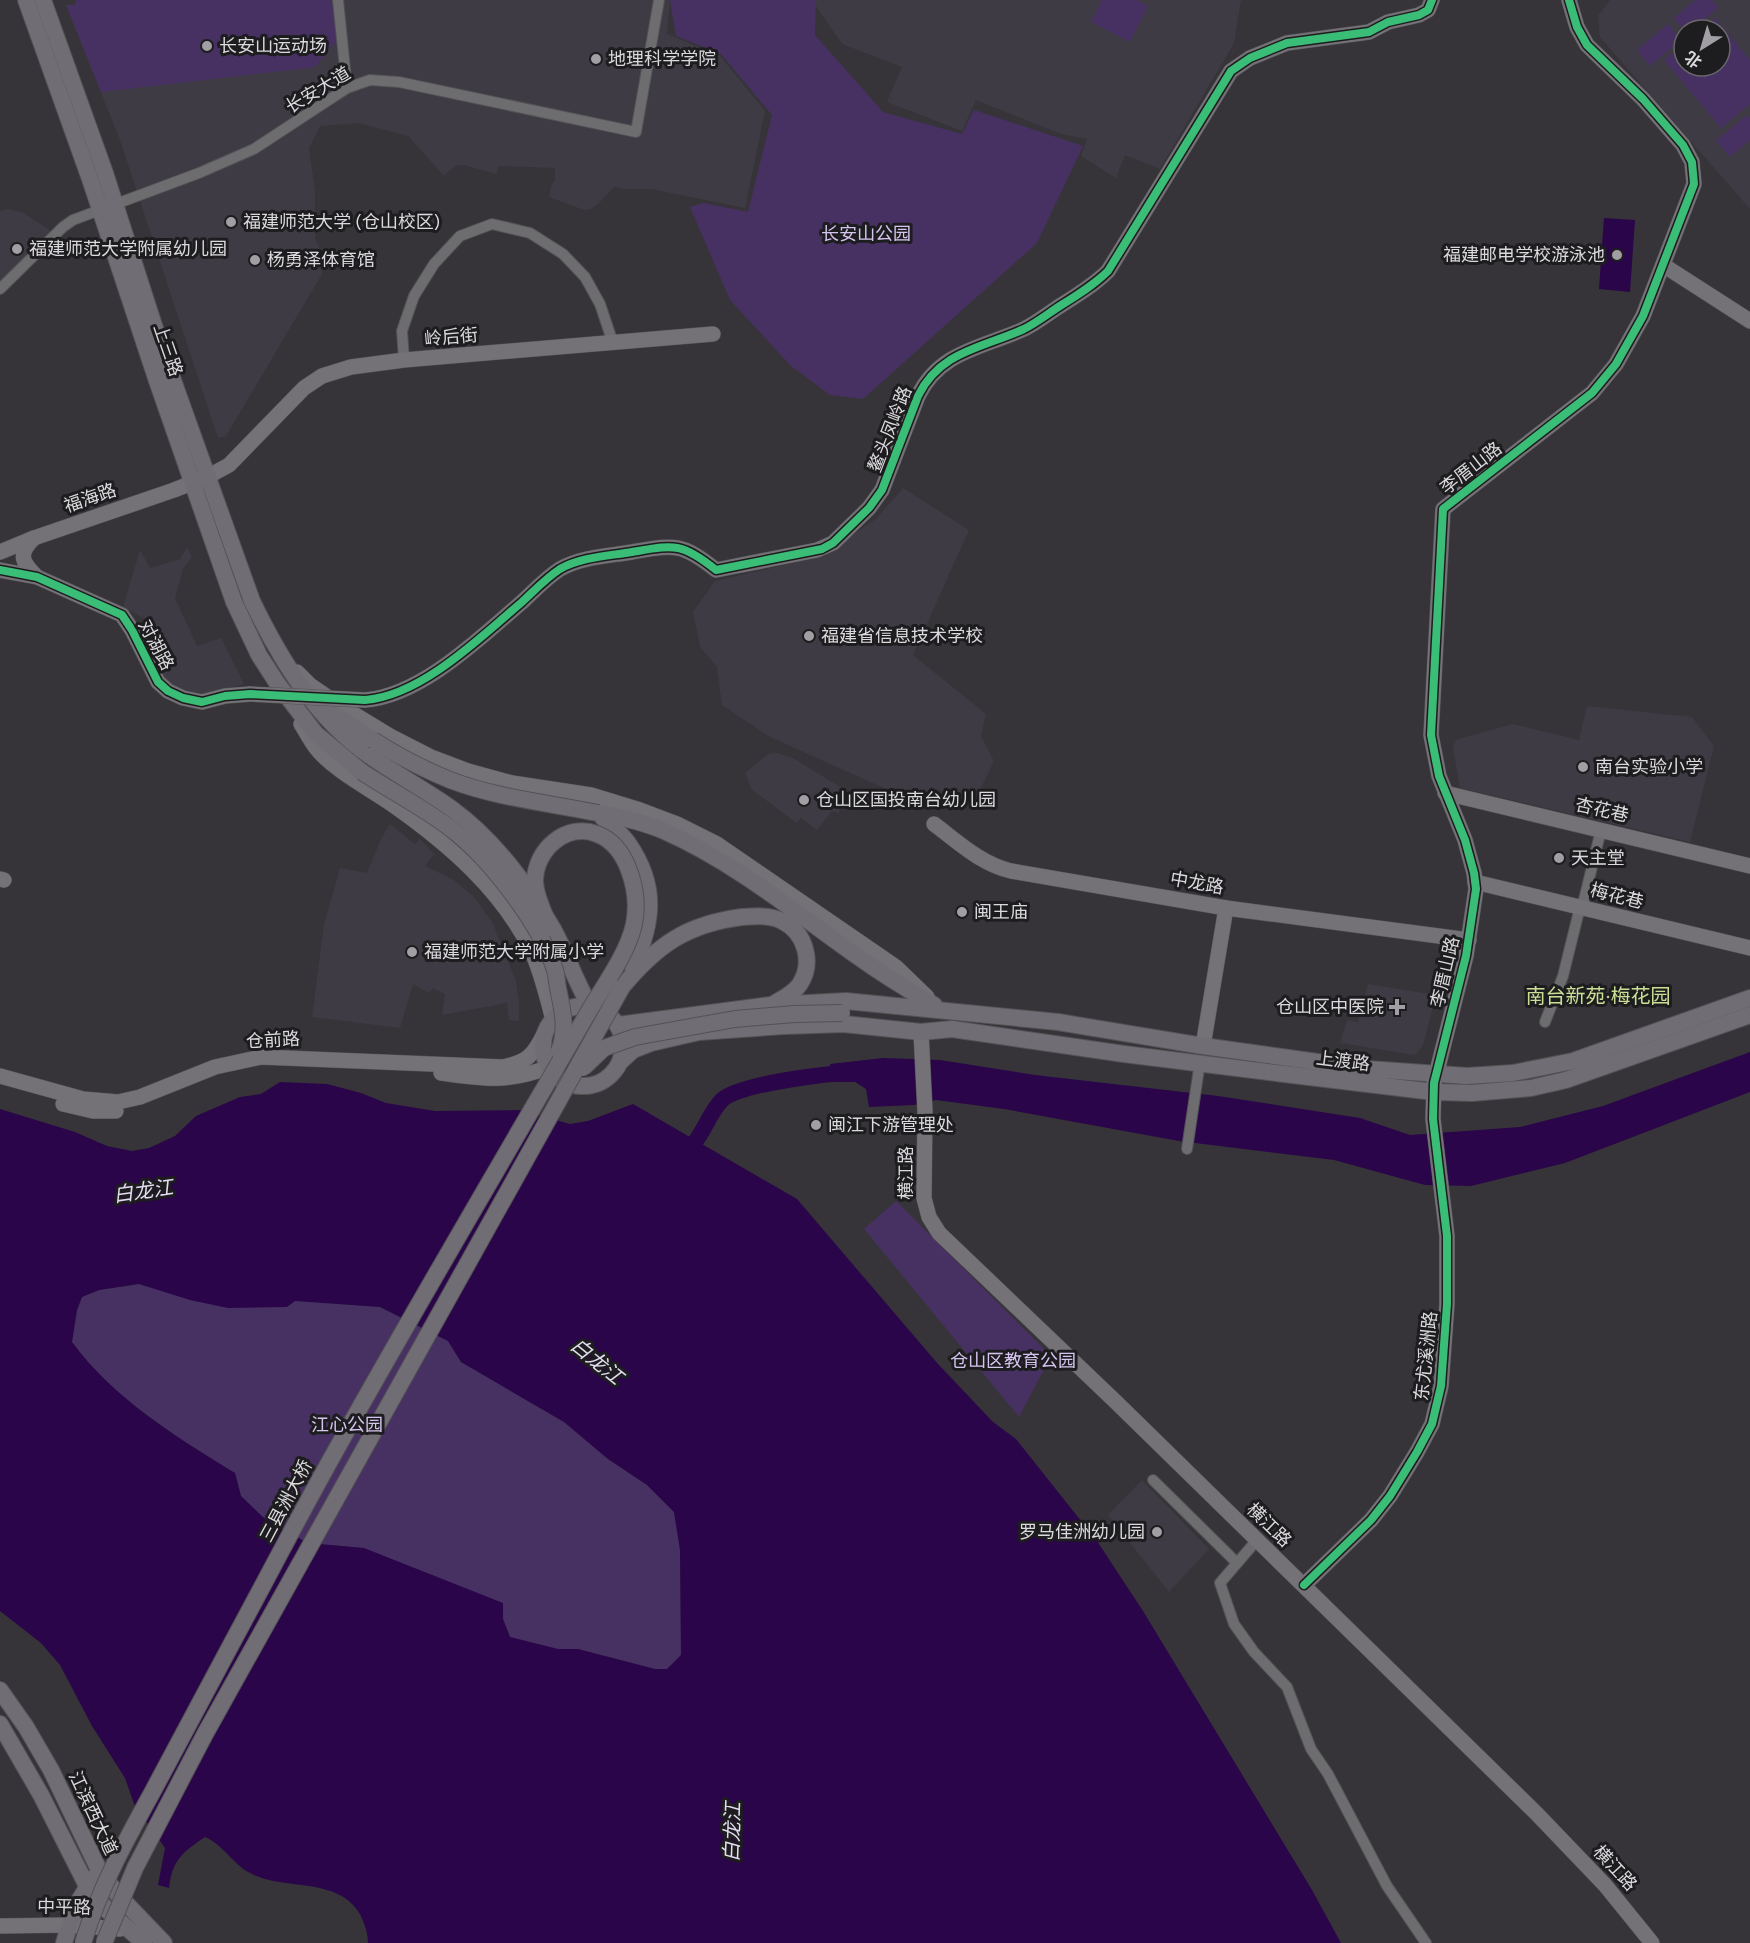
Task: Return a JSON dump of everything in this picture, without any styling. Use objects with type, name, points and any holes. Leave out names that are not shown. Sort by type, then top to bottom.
[{"type":"main road","name":"上三路","points":[[26,0],[159,341],[234,602],[259,655],[316,734],[368,757]]},
{"type":"main road","name":"上三路","points":[[43,0],[81,103],[108,207]]},
{"type":"main road","name":"上三路","points":[[200,480],[252,601],[277,650],[292,674],[331,723],[368,757]]},
{"type":"main road","points":[[368,757],[407,761],[452,780],[496,793],[629,819],[663,830],[700,849],[790,908],[877,970],[940,1009]]},
{"type":"main road","points":[[368,757],[453,810],[508,864],[548,925]]},
{"type":"main road","points":[[368,757],[452,829],[485,861],[518,901],[537,932],[555,970],[564,1016],[561,1047],[543,1088]]},
{"type":"main road","points":[[104,1943],[135,1868],[205,1734],[634,968],[645,940],[650,911],[648,884],[642,867],[627,842],[598,813]]},
{"type":"main road","points":[[543,1088],[632,934],[636,905],[635,888],[623,859],[607,840],[597,834],[574,832],[561,836],[552,843],[538,863],[535,878],[536,891],[548,925],[584,1006]]},
{"type":"main road","points":[[622,987],[653,954],[682,934],[708,923],[751,916],[768,917],[782,921],[795,930],[804,944],[808,958],[801,983],[793,992],[771,1005]]},
{"type":"main road","name":"上渡路","points":[[1435,1084],[1561,1064],[1750,998]]},
{"type":"main road","name":"上渡路","points":[[618,1025],[771,1005],[846,1000],[1058,1022],[1201,1054]]},
{"type":"main road","points":[[584,1006],[601,1009],[610,1016],[618,1025],[624,1049],[621,1061],[605,1080],[593,1085],[581,1086],[557,1077],[543,1054],[549,1027],[561,1012],[584,1006]]},
{"type":"main road","points":[[561,1098],[583,1068],[604,1048],[635,1037],[735,1019],[842,1013],[952,1029]]},
{"type":"main road","name":"上渡路","points":[[621,1061],[633,1050],[651,1042],[699,1032],[844,1024],[922,1039],[952,1029],[1124,1054],[1201,1054],[1368,1069],[1435,1084],[1497,1092],[1566,1080],[1750,1015]]},
{"type":"main road","name":"三县洲大桥","points":[[83,1943],[117,1857],[297,1522],[543,1088]]},
{"type":"main road","name":"江滨西大道","points":[[0,1690],[51,1770],[99,1870],[133,1911],[164,1943]]},
{"type":"main road","name":"江滨西大道","points":[[0,1724],[37,1787],[87,1886],[108,1911],[121,1937],[144,1943]]},
{"type":"main road","points":[[64,1943],[75,1907],[99,1870]]},
{"type":"main road","points":[[121,1937],[133,1911]]},
{"type":"street","points":[[338,0],[347,88]]},
{"type":"street","name":"长安大道","points":[[0,289],[73,220],[199,173],[254,149],[347,88],[369,80],[389,80],[636,132],[659,0]]},
{"type":"street","name":"鳌头凤岭路","points":[[365,700],[380,698],[399,691],[448,663],[470,648],[552,575],[571,564],[674,546],[692,552],[716,570],[828,546],[869,508],[882,490],[918,396],[925,382],[936,370],[956,355],[1031,325],[1108,272],[1231,71],[1250,58],[1287,43],[1369,32],[1388,22],[1419,15],[1428,10],[1432,0]]},
{"type":"street","name":"李厝山路","points":[[1433,1119],[1435,1084],[1469,940],[1475,903],[1475,882],[1470,856],[1435,761],[1431,727],[1443,509],[1599,386],[1616,364],[1634,333],[1693,189],[1692,162],[1683,145],[1643,99],[1587,45],[1577,27],[1569,0]]},
{"type":"street","points":[[404,360],[402,331],[414,296],[434,264],[460,236],[492,224],[530,233],[563,254],[585,277],[600,304],[613,343]]},
{"type":"street","points":[[1663,265],[1750,321]]},
{"type":"street","name":"岭后街","points":[[200,480],[229,465],[304,388],[322,376],[351,367],[404,360],[713,334]]},
{"type":"street","name":"福海路","points":[[0,552],[200,480]]},
{"type":"street","points":[[34,538],[23,557],[26,566],[38,577]]},
{"type":"street","name":"对湖路","points":[[0,570],[38,577],[122,615],[158,682],[168,691],[183,698],[202,702],[225,696],[250,694],[365,700]]},
{"type":"street","points":[[277,650],[310,686],[390,736],[444,762],[512,783],[591,795],[677,824],[717,844],[896,967],[940,1009]]},
{"type":"street","points":[[277,683],[317,749],[348,776],[410,818],[475,872],[510,913],[531,951],[549,1027]]},
{"type":"street","points":[[410,818],[444,762]]},
{"type":"street","name":"杏花巷","points":[[1445,793],[1750,866]]},
{"type":"street","name":"中龙路","points":[[934,824],[981,859],[998,868],[1226,908],[1469,940]]},
{"type":"street","points":[[1545,1022],[1563,976],[1601,830]]},
{"type":"street","name":"梅花巷","points":[[1475,882],[1750,948]]},
{"type":"street","points":[[1187,1149],[1226,908]]},
{"type":"street","name":"仓前路","points":[[0,1076],[83,1099],[118,1102],[140,1097],[214,1068],[261,1057],[502,1067],[530,1057],[549,1027]]},
{"type":"street","name":"横江路","points":[[922,1039],[925,1208],[939,1233],[1304,1585],[1537,1814],[1605,1885],[1652,1943]]},
{"type":"street","name":"仓前路","points":[[0,1085],[80,1109],[112,1111],[143,1105],[223,1074],[266,1065],[404,1068],[477,1078],[503,1079],[528,1076],[549,1067]]},
{"type":"street","name":"东尤溪洲路","points":[[1304,1585],[1381,1508],[1418,1452],[1432,1424],[1441,1386],[1446,1330],[1447,1236],[1433,1119]]},
{"type":"street","points":[[1152,1480],[1237,1563]]},
{"type":"street","points":[[1257,1540],[1220,1583],[1234,1624],[1254,1652],[1287,1687],[1311,1749],[1328,1774],[1387,1886],[1426,1943]]},
{"type":"street","name":"中平路","points":[[0,1926],[68,1925],[121,1937]]},
{"type":"shaded area","name":"福建师范大学 (仓山校区)","points":[[76,0],[670,0],[667,34],[720,56],[765,111],[745,208],[651,189],[623,189],[615,186],[599,203],[591,209],[584,210],[549,197],[555,180],[555,168],[499,166],[496,174],[464,165],[455,166],[444,176],[408,136],[358,123],[320,126],[309,148],[315,191],[315,238],[321,252],[322,274],[226,436],[218,438],[120,140],[66,5],[75,5]]},
{"type":"shaded area","points":[[812,0],[1241,0],[1234,43],[1160,169],[1125,155],[1116,178],[1081,156],[1087,139],[1061,134],[976,100],[962,131],[887,102],[902,67],[842,44]]},
{"type":"shaded area","points":[[1610,0],[1750,0],[1750,209],[1600,37],[1598,16]]},
{"type":"shaded area","name":"福建师范大学附属幼儿园","points":[[6,209],[22,212],[51,231],[0,282],[0,211]]},
{"type":"shaded area","name":"福建省信息技术学校","points":[[903,488],[969,530],[913,655],[986,714],[981,736],[994,761],[973,804],[934,788],[911,800],[770,737],[722,705],[717,667],[700,647],[693,612],[715,581],[819,557],[876,519]]},
{"type":"shaded area","points":[[187,547],[192,557],[183,569],[175,598],[197,646],[221,638],[244,684],[208,694],[193,694],[163,679],[144,646],[154,624],[123,607],[140,550],[150,568],[180,559]]},
{"type":"shaded area","name":"南台实验小学","points":[[1587,706],[1692,717],[1714,746],[1690,842],[1460,788],[1453,747],[1456,740],[1512,724],[1579,740]]},
{"type":"shaded area","name":"仓山区国投南台幼儿园","points":[[777,753],[793,758],[845,790],[839,813],[832,811],[817,830],[801,818],[797,823],[752,790],[745,773],[768,754]]},
{"type":"shaded area","name":"福建师范大学附属小学","points":[[390,824],[415,844],[420,839],[434,854],[425,866],[454,880],[475,898],[492,922],[516,981],[519,1021],[509,1020],[507,1003],[442,1015],[445,994],[433,988],[429,993],[413,984],[400,1028],[312,1017],[324,924],[340,868],[367,873]]},
{"type":"shaded area","name":"仓山区中医院","points":[[1368,984],[1436,995],[1423,1045],[1415,1055],[1340,1043],[1347,1020],[1358,1022]]},
{"type":"shaded area","name":"罗马佳洲幼儿园","points":[[1142,1480],[1209,1549],[1169,1592],[1108,1515]]},
{"type":"green space","name":"长安山运动场","points":[[76,0],[332,0],[337,40],[315,67],[101,92],[66,5],[75,5]]},
{"type":"green space","name":"长安山公园","points":[[670,0],[816,0],[815,35],[883,112],[962,134],[974,110],[1083,146],[1037,243],[863,399],[830,395],[791,366],[730,300],[690,207],[704,203],[748,212],[772,115],[721,54],[676,36]]},
{"type":"green space","points":[[1102,0],[1136,0],[1148,6],[1130,42],[1091,22]]},
{"type":"green space","points":[[1695,0],[1712,0],[1718,8],[1706,18],[1674,18]]},
{"type":"green space","points":[[1668,24],[1672,29],[1672,48],[1650,66],[1637,50]]},
{"type":"green space","points":[[1732,38],[1750,60],[1750,104],[1721,128],[1679,78],[1732,78]]},
{"type":"green space","points":[[1672,53],[1672,70],[1664,60]]},
{"type":"green space","points":[[1747,115],[1750,119],[1750,140],[1730,157],[1716,141]]},
{"type":"green space","name":"仓山区教育公园","points":[[896,1201],[1051,1356],[1019,1417],[864,1229]]},
{"type":"green space","name":"江心公园","points":[[139,1284],[158,1289],[380,1307],[448,1341],[461,1362],[564,1422],[608,1459],[647,1485],[674,1512],[680,1550],[681,1655],[667,1669],[655,1669],[578,1649],[558,1649],[510,1637],[503,1619],[364,1548],[308,1543],[267,1521],[241,1496],[235,1473],[190,1445],[126,1399],[88,1362],[72,1342],[77,1310],[82,1297],[99,1290]]},
{"type":"water","name":"福建邮电学校游泳池","points":[[1604,218],[1635,220],[1630,292],[1599,289]]},
{"type":"water","points":[[1750,1052],[1750,1092],[1565,1163],[1471,1186],[1425,1185],[1334,1160],[1179,1141],[1004,1109],[936,1100],[914,1105],[869,1107],[866,1089],[855,1082],[830,1082],[830,1064],[883,1058],[940,1060],[1035,1075],[1218,1096],[1360,1118],[1410,1135],[1520,1127],[1603,1106]]},
{"type":"water","name":"白龙江","points":[[280,1082],[327,1084],[361,1093],[386,1103],[435,1111],[521,1110],[570,1124],[588,1121],[633,1104],[797,1199],[938,1364],[993,1422],[1016,1439],[1097,1541],[1143,1611],[1312,1890],[1341,1943],[368,1943],[361,1916],[352,1903],[340,1895],[311,1886],[280,1882],[252,1874],[205,1837],[180,1858],[173,1870],[169,1888],[158,1885],[165,1848],[134,1804],[125,1778],[92,1726],[60,1665],[41,1643],[0,1611],[0,1109],[75,1132],[107,1146],[132,1151],[149,1148],[175,1136],[196,1116],[240,1097],[261,1094]],"holes":[[[139,1284],[190,1300],[228,1308],[287,1307],[295,1301],[380,1307],[448,1341],[461,1362],[564,1422],[608,1459],[647,1485],[674,1512],[680,1550],[681,1655],[667,1669],[655,1669],[578,1649],[558,1649],[510,1637],[503,1619],[503,1603],[364,1548],[308,1543],[267,1521],[241,1496],[235,1473],[190,1445],[126,1399],[106,1381],[72,1342],[77,1310],[82,1297],[99,1290]]]},
{"type":"waterway","points":[[683,1158],[718,1104],[731,1094],[784,1080],[853,1073]]},
{"type":"cycle path","points":[[0,570],[37,577],[122,615],[158,682],[168,691],[183,698],[202,702],[225,696],[250,694],[365,700],[386,696],[407,688],[449,663],[550,576],[568,565],[586,559],[668,547],[694,554],[716,570],[822,549],[833,543],[869,508],[882,490],[918,396],[938,369],[964,353],[1029,326],[1087,289],[1108,271],[1231,71],[1250,58],[1287,43],[1369,32],[1388,22],[1419,15],[1428,10],[1432,0]]},
{"type":"cycle path","points":[[1304,1585],[1371,1520],[1390,1496],[1432,1424],[1441,1386],[1447,1304],[1447,1236],[1433,1119],[1434,1083],[1466,956],[1476,889],[1465,840],[1439,776],[1431,735],[1443,509],[1592,393],[1616,364],[1643,316],[1694,184],[1692,162],[1683,145],[1643,99],[1587,45],[1577,27],[1569,0]]},
{"type":"place","name":"长安山运动场","points":[[207,46]]},
{"type":"place","name":"地理科学学院","points":[[596,59]]},
{"type":"place","name":"福建师范大学 (仓山校区)","points":[[231,222]]},
{"type":"place","name":"福建师范大学附属幼儿园","points":[[17,249]]},
{"type":"place","name":"福建邮电学校游泳池","points":[[1617,255]]},
{"type":"place","name":"杨勇泽体育馆","points":[[255,260]]},
{"type":"place","name":"福建省信息技术学校","points":[[809,636]]},
{"type":"place","name":"南台实验小学","points":[[1583,767]]},
{"type":"place","name":"仓山区国投南台幼儿园","points":[[804,800]]},
{"type":"place","name":"天主堂","points":[[1559,858]]},
{"type":"place","name":"闽王庙","points":[[962,912]]},
{"type":"place","name":"福建师范大学附属小学","points":[[412,952]]},
{"type":"place","name":"仓山区中医院","points":[[1397,1007]]},
{"type":"place","name":"闽江下游管理处","points":[[816,1125]]},
{"type":"place","name":"罗马佳洲幼儿园","points":[[1157,1532]]},
{"type":"district","name":"南台新苑·梅花园","points":[[1598,996]]}]
